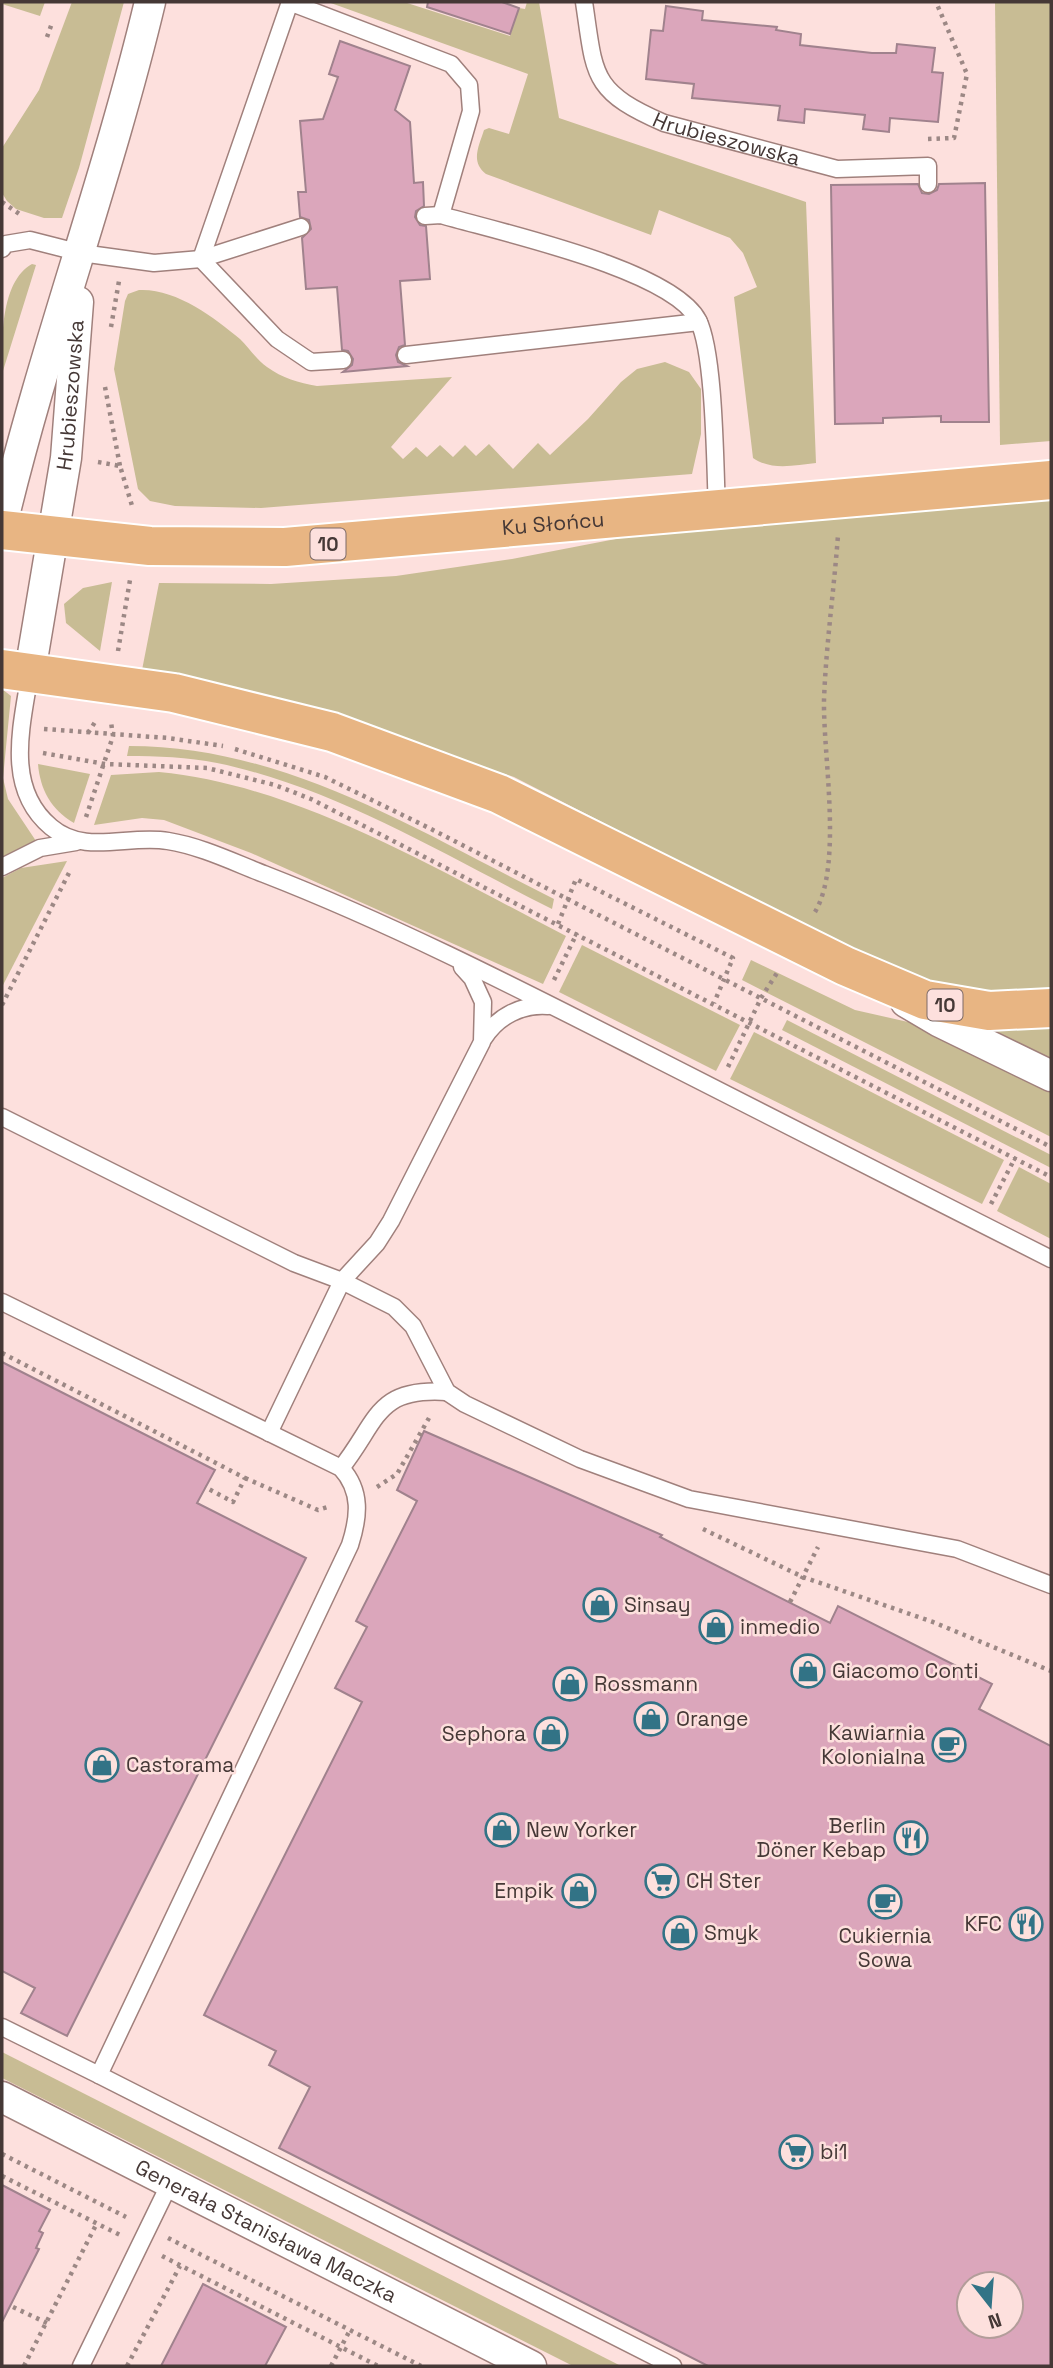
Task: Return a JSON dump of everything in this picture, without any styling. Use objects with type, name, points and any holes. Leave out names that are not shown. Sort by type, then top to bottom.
[{"type":"main road","name":"Ku Słońcu","points":[[2,530],[150,546],[262,548],[1051,481]]},
{"type":"main road","name":"10","points":[[16,670],[207,700],[332,732],[407,757],[512,799],[845,966],[925,1000],[989,1011],[1051,1008]]},
{"type":"street","name":"Hrubieszowska","points":[[2,524],[20,451],[82,253],[150,2]]},
{"type":"street","name":"Hrubieszowska","points":[[55,537],[66,458],[82,253]]},
{"type":"street","points":[[16,670],[55,537]]},
{"type":"street","points":[[845,966],[940,1022],[1051,1076]]},
{"type":"street","name":"Generała Stanisława Maczka","points":[[2,2097],[531,2366]]},
{"type":"lane","points":[[201,259],[290,2],[451,64],[469,86],[471,111],[433,215],[629,271],[667,289],[687,304],[699,322],[707,354],[717,511]]},
{"type":"lane","name":"Hrubieszowska","points":[[584,2],[594,66],[604,86],[638,112],[664,123],[836,169],[928,166],[929,184]]},
{"type":"lane","points":[[2,249],[6,244],[30,240],[82,253],[154,263],[201,259],[301,227]]},
{"type":"lane","points":[[201,259],[277,339],[311,362],[342,360]]},
{"type":"lane","points":[[406,355],[699,322]]},
{"type":"lane","points":[[16,670],[21,777],[33,806],[44,821],[62,835],[79,842]]},
{"type":"lane","points":[[2,867],[40,848],[79,842],[153,839],[180,843],[298,888],[436,951],[549,1005],[1051,1259]]},
{"type":"lane","points":[[436,951],[459,965],[480,993],[485,1011],[482,1042]]},
{"type":"lane","points":[[269,1433],[342,1281],[377,1244],[391,1221],[482,1042],[504,1017],[527,1008],[549,1005]]},
{"type":"lane","points":[[2,1117],[294,1264],[342,1281],[394,1307],[414,1326],[447,1392],[465,1404],[580,1459],[689,1499],[957,1549],[1051,1585]]},
{"type":"lane","points":[[2,1302],[341,1468],[354,1487],[356,1500],[355,1528],[350,1545],[99,2076]]},
{"type":"lane","points":[[341,1468],[373,1417],[390,1401],[405,1394],[447,1392]]},
{"type":"lane","points":[[2,2027],[673,2366]]},
{"type":"lane","points":[[81,2366],[146,2227],[170,2183]]},
{"type":"path","points":[[915,139],[954,138],[967,74],[936,2]]},
{"type":"path","points":[[47,37],[52,23]]},
{"type":"path","points":[[109,337],[122,260]]},
{"type":"path","points":[[103,375],[120,466],[134,515]]},
{"type":"path","points":[[89,461],[120,466]]},
{"type":"path","points":[[717,1090],[761,998],[822,901],[830,852],[824,700],[839,529],[833,500]]},
{"type":"path","points":[[116,660],[130,580]]},
{"type":"path","points":[[42,729],[168,738],[221,745],[271,758],[325,777],[568,898],[1051,1147]]},
{"type":"path","points":[[38,752],[105,764],[207,768],[275,785],[311,799],[1051,1177]]},
{"type":"path","points":[[558,923],[576,879],[733,958],[714,1003]]},
{"type":"path","points":[[549,1005],[577,933]]},
{"type":"path","points":[[989,1208],[1015,1158]]},
{"type":"path","points":[[2,1353],[245,1478],[318,1510],[356,1500],[397,1474],[426,1419],[435,1416]]},
{"type":"path","points":[[205,1487],[233,1502],[245,1478]]},
{"type":"path","points":[[702,1528],[803,1577],[933,1622],[1051,1671]]},
{"type":"path","points":[[790,1602],[823,1537]]},
{"type":"path","points":[[2,2154],[421,2366]]},
{"type":"path","points":[[2,2176],[378,2366]]},
{"type":"path","points":[[24,2366],[97,2223]]},
{"type":"path","points":[[127,2366],[180,2266]]},
{"type":"path","points":[[13,2307],[47,2323]]},
{"type":"path","points":[[331,2366],[350,2330]]},
{"type":"shaded area","points":[[2,2],[45,2],[40,16]]},
{"type":"shaded area","points":[[72,2],[124,2],[79,168],[62,218],[44,218],[16,209],[2,193],[2,148],[39,90]]},
{"type":"shaded area","points":[[328,2],[404,2],[510,36],[519,8],[525,9],[527,2],[539,2],[559,118],[806,202],[816,463],[776,466],[753,458],[734,297],[757,287],[743,253],[730,238],[659,210],[651,235],[486,174],[477,159],[484,130],[489,128],[509,134],[528,74]]},
{"type":"shaded area","points":[[995,2],[1051,2],[1051,441],[1000,445]]},
{"type":"shaded area","points":[[32,264],[36,265],[2,374],[3,329],[8,298],[22,272]]},
{"type":"shaded area","points":[[139,290],[166,294],[193,306],[240,339],[267,367],[297,382],[317,386],[452,377],[391,447],[403,459],[416,447],[427,457],[440,445],[453,457],[465,445],[476,456],[489,444],[513,469],[538,443],[550,455],[637,369],[665,362],[689,372],[701,389],[701,434],[692,474],[261,508],[175,506],[150,501],[138,489],[114,369],[125,301],[128,294]]},
{"type":"shaded area","points":[[1051,500],[1051,989],[986,992],[927,981],[854,951],[514,777],[270,698],[142,670],[159,583],[271,584],[396,576],[512,559],[626,537]]},
{"type":"shaded area","points":[[112,582],[100,651],[66,623],[64,604],[83,588]]},
{"type":"shaded area","points":[[2,689],[11,696],[3,778],[8,799],[36,841],[2,859]]},
{"type":"shaded area","points":[[129,746],[187,750],[242,760],[296,776],[401,821],[554,899],[552,909],[389,825],[304,788],[206,761],[127,756]]},
{"type":"shaded area","points":[[38,764],[90,774],[74,823],[59,812],[48,798],[41,782]]},
{"type":"shaded area","points":[[159,772],[212,780],[264,794],[316,813],[419,859],[566,936],[543,984],[251,853],[164,820],[142,818],[94,825],[111,775]]},
{"type":"shaded area","points":[[67,861],[2,987],[2,878],[21,868]]},
{"type":"shaded area","points":[[582,945],[740,1025],[716,1071],[559,992]]},
{"type":"shaded area","points":[[751,960],[855,1010],[917,1024],[1051,1092],[1051,1137],[742,980]]},
{"type":"shaded area","points":[[787,1020],[1051,1155],[1051,1168],[782,1030]]},
{"type":"shaded area","points":[[1051,1026],[1051,1063],[989,1032],[989,1029]]},
{"type":"shaded area","points":[[754,1032],[1004,1160],[982,1204],[730,1079]]},
{"type":"shaded area","points":[[1019,1167],[1051,1184],[1051,1239],[997,1211]]},
{"type":"shaded area","points":[[2,2052],[621,2366],[573,2366],[2,2078]]},
{"type":"building","points":[[428,2],[502,2],[519,8],[510,34],[427,7]]},
{"type":"building","points":[[666,6],[703,11],[702,20],[777,27],[776,30],[801,34],[800,45],[872,53],[896,53],[897,44],[935,48],[932,72],[943,73],[938,122],[890,118],[889,132],[863,129],[865,115],[805,109],[804,123],[778,120],[780,106],[692,98],[694,84],[646,79],[651,30],[663,31]]},
{"type":"building","points":[[340,41],[410,66],[395,110],[410,122],[414,183],[423,182],[424,206],[416,211],[415,217],[420,225],[426,226],[430,279],[400,281],[405,345],[399,347],[396,355],[398,362],[407,366],[343,372],[352,365],[353,359],[348,351],[342,350],[337,287],[306,289],[302,238],[311,229],[309,220],[300,217],[298,192],[306,192],[300,121],[323,119],[338,77],[329,74]]},
{"type":"building","points":[[985,183],[989,422],[941,422],[941,416],[883,418],[883,423],[835,424],[831,185],[918,184],[922,193],[929,194],[937,190],[939,184]]},
{"type":"building","name":"Castorama","points":[[2,1362],[215,1470],[197,1503],[306,1558],[67,2036],[21,2013],[35,1988],[2,1971]]},
{"type":"building","name":"CH Ster","points":[[424,1431],[662,1535],[660,1537],[830,1623],[838,1606],[992,1684],[979,1709],[1051,1746],[1051,2366],[708,2366],[279,2148],[310,2087],[269,2065],[276,2051],[204,2015],[362,1702],[335,1688],[367,1627],[356,1621],[417,1501],[397,1490]]},
{"type":"building","points":[[2,2185],[50,2210],[39,2231],[43,2233],[36,2248],[39,2249],[2,2322]]},
{"type":"building","points":[[203,2284],[286,2327],[265,2366],[161,2366]]},
{"type":"place","name":"Sinsay","points":[[600,1605]]},
{"type":"place","name":"inmedio","points":[[716,1627]]},
{"type":"place","name":"Giacomo Conti","points":[[808,1671]]},
{"type":"place","name":"Rossmann","points":[[570,1684]]},
{"type":"place","name":"Orange","points":[[651,1719]]},
{"type":"place","name":"Sephora","points":[[551,1734]]},
{"type":"place","name":"Kawiarnia Kolonialna","points":[[949,1745]]},
{"type":"place","name":"Castorama","points":[[102,1765]]},
{"type":"place","name":"New Yorker","points":[[502,1830]]},
{"type":"place","name":"Berlin Döner Kebap","points":[[911,1838]]},
{"type":"place","name":"CH Ster","points":[[662,1881]]},
{"type":"place","name":"Empik","points":[[579,1891]]},
{"type":"place","name":"Cukiernia Sowa","points":[[885,1902]]},
{"type":"place","name":"KFC","points":[[1026,1924]]},
{"type":"place","name":"Smyk","points":[[680,1933]]},
{"type":"place","name":"bi1","points":[[796,2152]]}]
